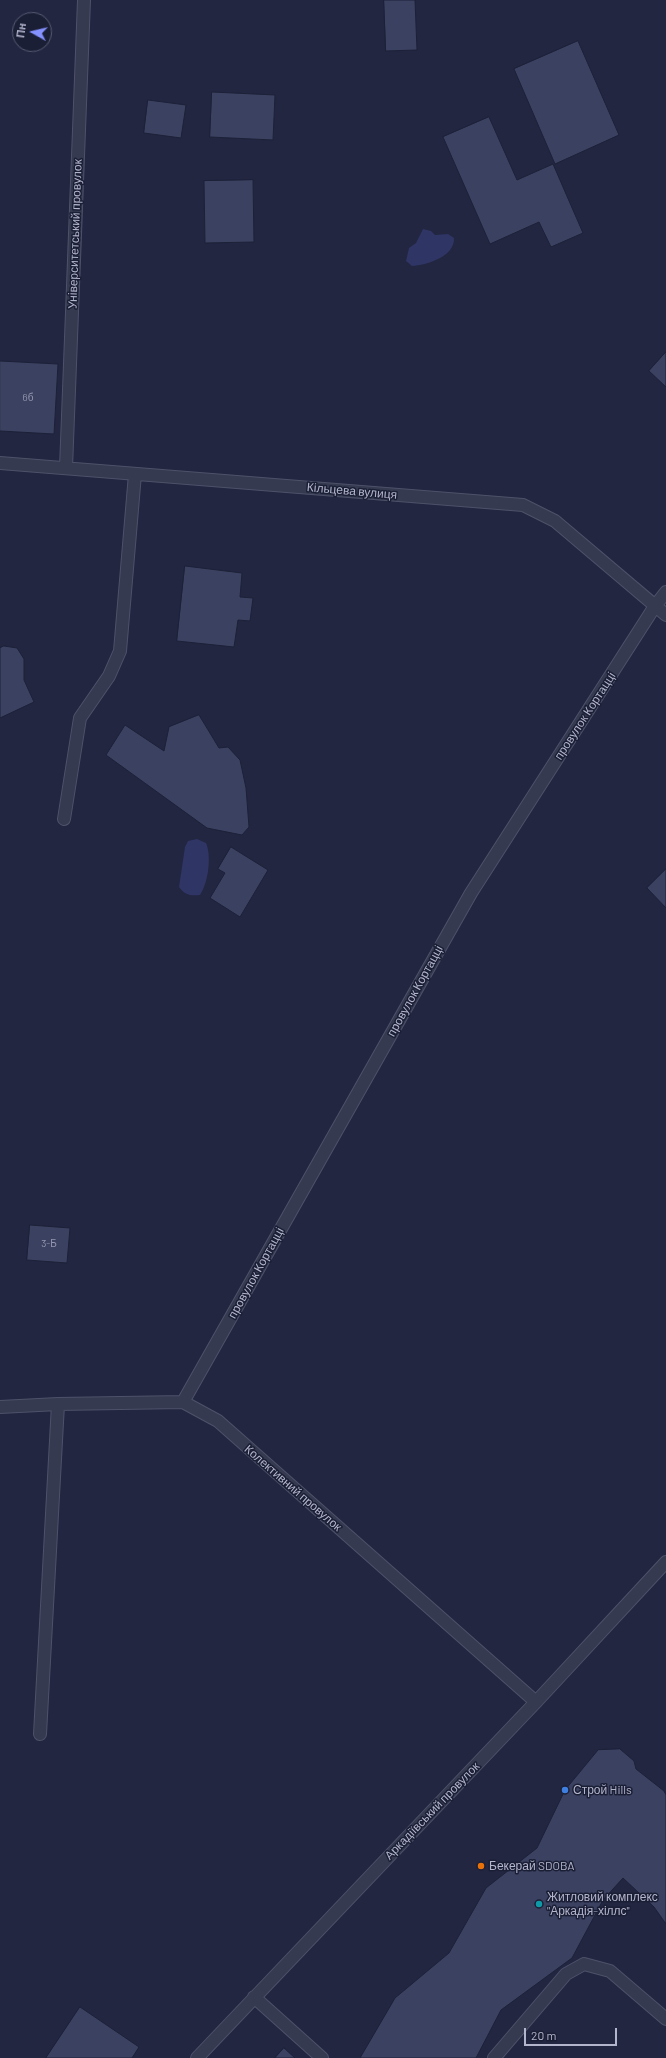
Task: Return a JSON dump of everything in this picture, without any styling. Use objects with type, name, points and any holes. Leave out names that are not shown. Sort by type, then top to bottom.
[{"type":"street","name":"Університетський провулок","points":[[66,468],[84,0]]},
{"type":"street","name":"Кільцева вулиця","points":[[0,463],[523,505],[555,521],[666,616]]},
{"type":"street","points":[[64,819],[80,718],[109,676],[120,651],[135,474]]},
{"type":"street","name":"провулок Кортацці","points":[[183,1402],[471,893],[655,606],[666,592]]},
{"type":"street","name":"Колективний провулок","points":[[0,1407],[58,1404],[183,1402],[218,1421],[536,1702]]},
{"type":"street","points":[[40,1734],[58,1404]]},
{"type":"street","name":"Аркадіївський провулок","points":[[197,2058],[536,1702],[666,1562]]},
{"type":"street","points":[[494,2058],[566,1974],[584,1964],[610,1971],[666,2019]]},
{"type":"street","points":[[254,1997],[322,2058]]},
{"type":"water","points":[[423,229],[431,231],[435,235],[448,234],[454,238],[453,245],[445,255],[439,259],[425,264],[412,266],[406,261],[409,248],[416,243]]},
{"type":"water","points":[[197,839],[206,843],[209,862],[203,890],[200,895],[193,895],[183,892],[179,887],[185,847],[188,841]]},
{"type":"building","points":[[384,0],[415,0],[417,50],[386,51]]},
{"type":"building","points":[[578,41],[619,135],[555,164],[514,69]]},
{"type":"building","points":[[212,92],[275,95],[273,140],[210,137]]},
{"type":"building","points":[[148,100],[186,105],[181,138],[144,133]]},
{"type":"building","points":[[489,117],[517,180],[553,164],[583,233],[551,247],[539,222],[490,244],[443,137]]},
{"type":"building","points":[[253,180],[254,242],[205,243],[204,181]]},
{"type":"building","points":[[666,352],[666,387],[649,371]]},
{"type":"building","points":[[0,361],[58,364],[54,434],[0,431]]},
{"type":"building","points":[[185,566],[242,573],[240,597],[253,598],[250,621],[238,620],[234,647],[177,641]]},
{"type":"building","points":[[4,646],[17,648],[24,659],[24,680],[34,702],[0,718],[0,648]]},
{"type":"building","points":[[199,715],[219,748],[228,747],[240,760],[246,788],[249,827],[242,835],[207,828],[106,755],[125,725],[164,751],[169,727]]},
{"type":"building","points":[[231,847],[268,870],[240,917],[210,898],[225,873],[218,869]]},
{"type":"building","points":[[666,869],[666,908],[647,888]]},
{"type":"building","points":[[30,1225],[70,1228],[67,1263],[27,1260]]},
{"type":"building","name":"Житловий комплекс \"Аркадія-хіллс\"","points":[[620,1749],[634,1761],[636,1769],[664,1791],[666,1795],[666,1924],[654,1907],[623,1878],[603,1900],[572,1958],[501,2010],[476,2058],[360,2058],[395,1998],[449,1953],[486,1888],[537,1848],[565,1790],[598,1750]]},
{"type":"building","points":[[80,2007],[139,2047],[132,2058],[46,2058]]},
{"type":"building","points":[[284,2048],[295,2058],[275,2058]]},
{"type":"place","name":"Строй Hills","points":[[565,1790]]},
{"type":"place","name":"Бекерай SDOBA","points":[[481,1866]]},
{"type":"place","name":"Житловий комплекс \"Аркадія-хіллс\"","points":[[539,1904]]}]
